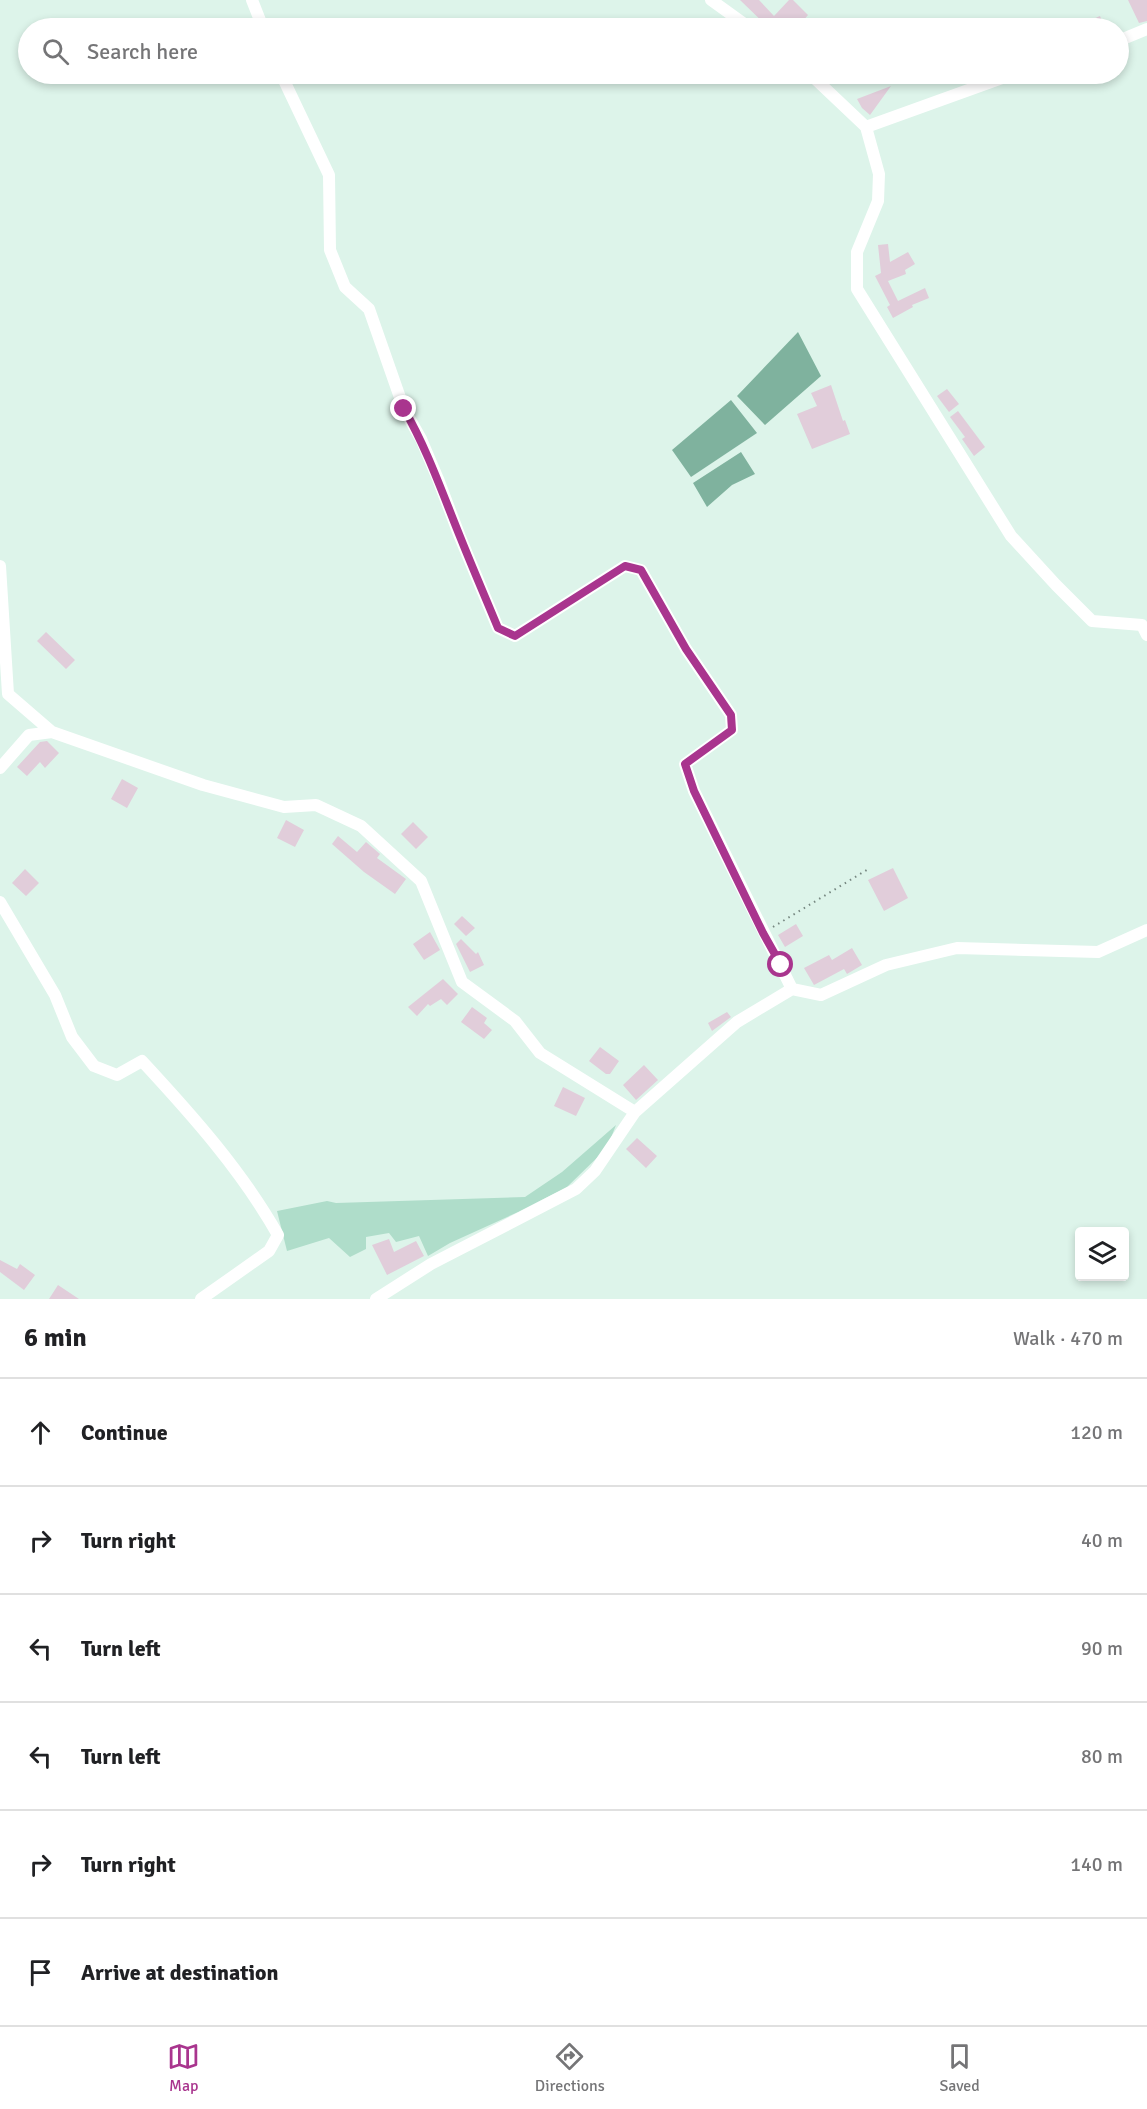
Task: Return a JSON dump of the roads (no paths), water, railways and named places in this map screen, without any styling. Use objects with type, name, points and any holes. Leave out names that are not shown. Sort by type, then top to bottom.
[{"type":"street","points":[[252,0],[259,18]]},
{"type":"street","points":[[711,0],[736,18]]},
{"type":"street","points":[[1129,37],[1147,29]]},
{"type":"street","points":[[286,84],[329,175],[330,250],[345,287],[369,309],[404,409],[421,439],[498,628],[515,636],[625,566],[641,570],[686,649],[731,715],[732,730],[685,764],[694,791],[792,989]]},
{"type":"street","points":[[821,84],[866,127],[879,174],[878,201],[857,252],[858,289],[1011,536],[1092,621],[1145,628]]},
{"type":"street","points":[[866,127],[984,84]]},
{"type":"street","points":[[0,566],[8,694],[52,732],[203,785],[284,807],[316,805],[362,826],[421,880],[462,982],[515,1021],[540,1053],[635,1112]]},
{"type":"street","points":[[0,768],[29,735],[52,732]]},
{"type":"street","points":[[0,902],[56,995],[72,1036],[94,1066],[117,1075],[142,1061],[190,1113],[260,1203],[278,1235],[269,1251],[201,1299]]},
{"type":"street","points":[[375,1299],[431,1264],[576,1189],[595,1171],[635,1112],[737,1022],[792,989],[821,995],[886,965],[957,948],[1098,952],[1147,930]]}]
